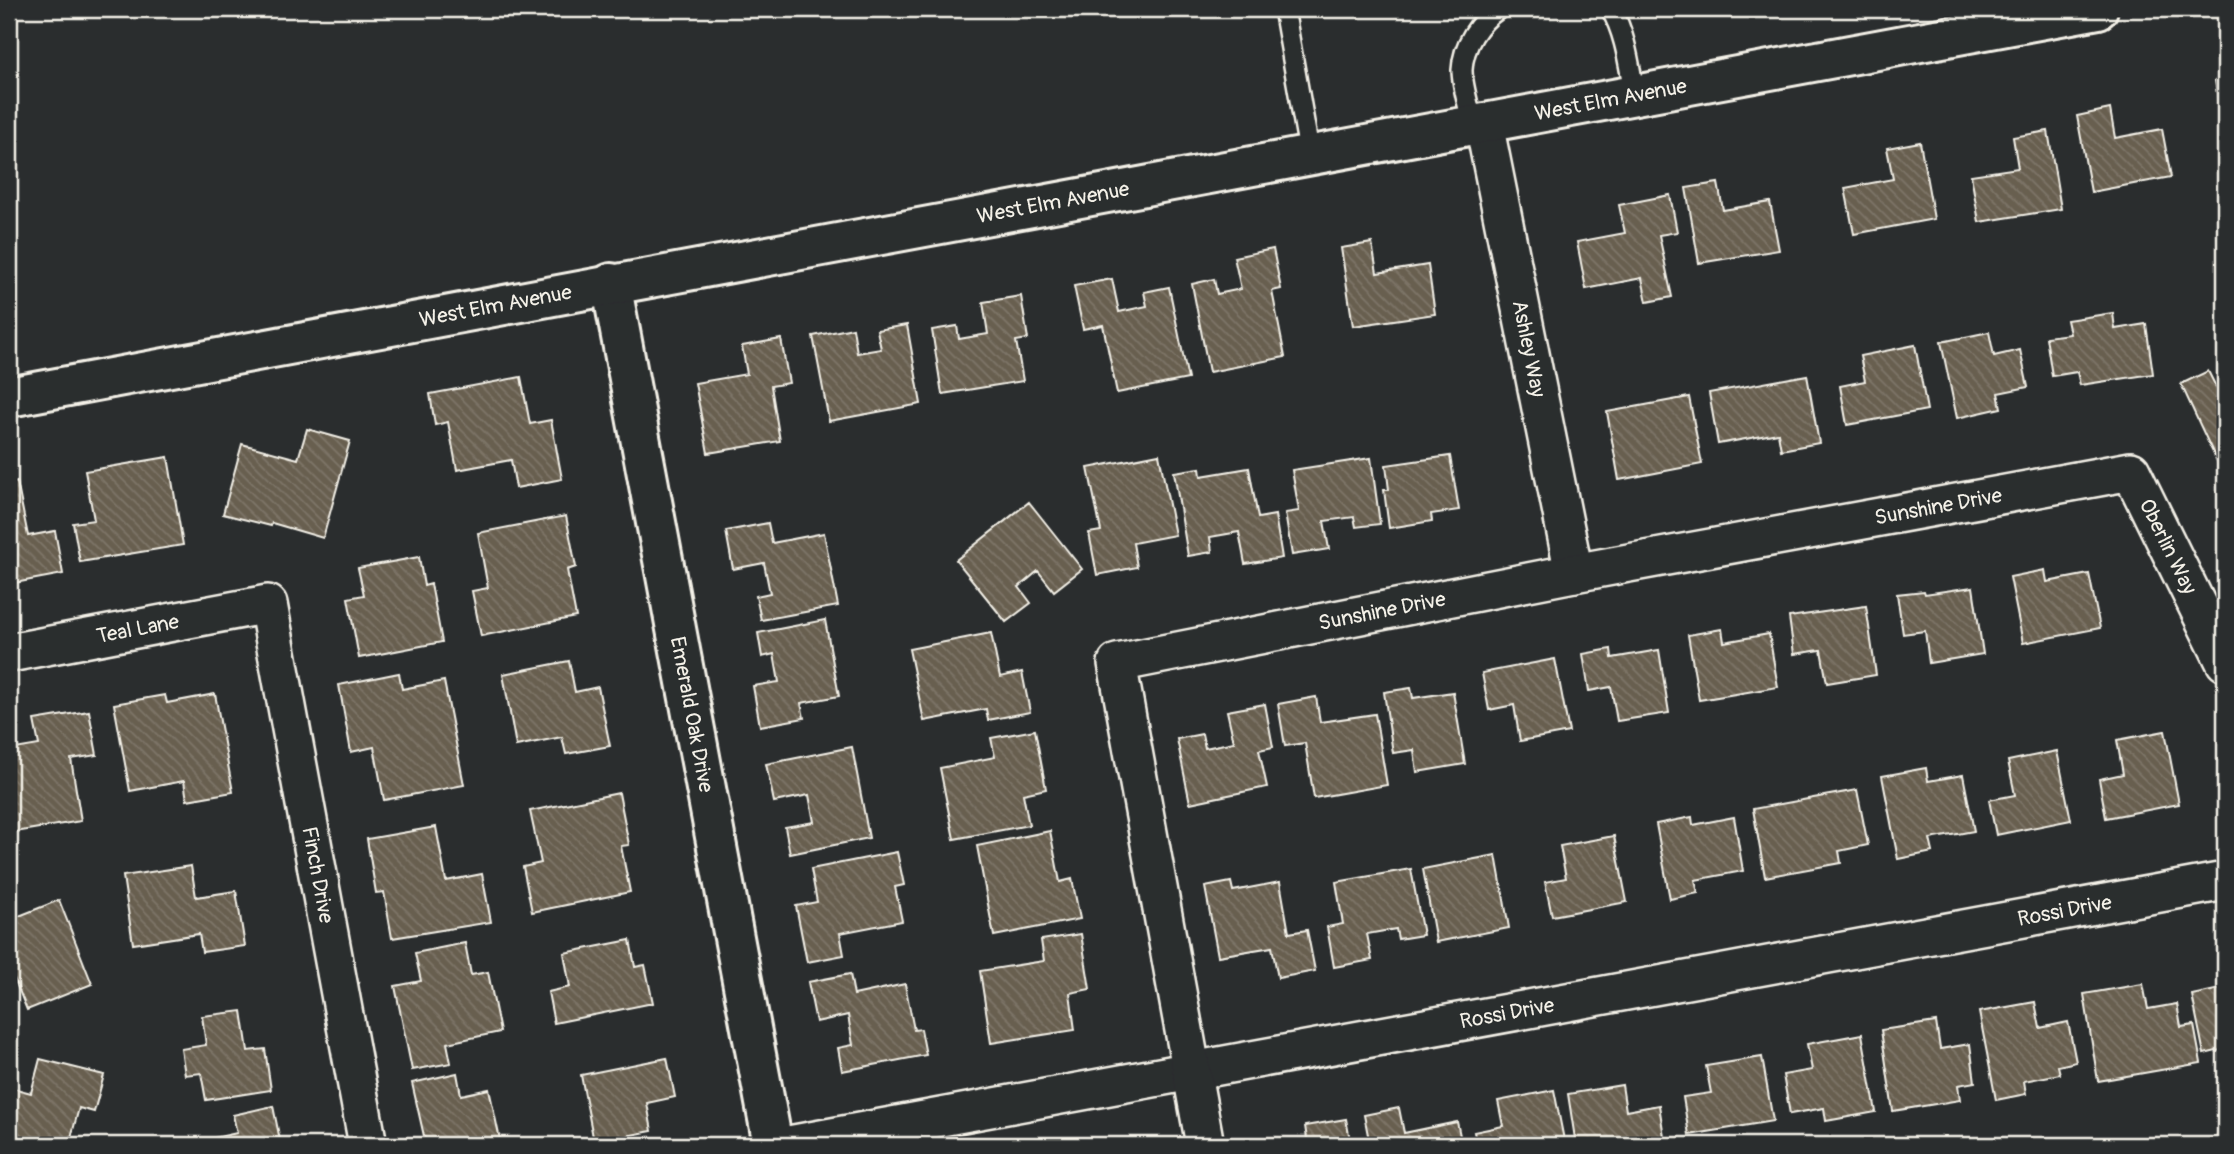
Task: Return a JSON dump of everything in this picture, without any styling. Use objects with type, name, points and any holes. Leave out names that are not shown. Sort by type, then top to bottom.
[{"type":"street","name":"West Elm Avenue","points":[[9,397],[611,283],[2098,9]]},
{"type":"street","name":"Ashley Way","points":[[1479,125],[1574,573]]},
{"type":"street","name":"Emerald Oak Drive","points":[[611,283],[773,1145]]},
{"type":"street","name":"Sunshine Drive","points":[[1205,1145],[1117,663],[1574,573],[2131,471]]},
{"type":"street","name":"Oberlin Way","points":[[2131,471],[2225,662]]},
{"type":"street","name":"Teal Lane","points":[[9,653],[268,604]]},
{"type":"street","name":"Finch Drive","points":[[268,604],[368,1145]]},
{"type":"street","name":"Rossi Drive","points":[[789,1145],[2225,881]]},
{"type":"lane","points":[[1284,9],[1310,156]]},
{"type":"lane","points":[[1479,125],[1462,70],[1470,40],[1483,19],[1498,9]]},
{"type":"lane","points":[[1611,9],[1623,39],[1635,96]]},
{"type":"building","points":[[2225,78],[2225,149],[2215,80]]},
{"type":"building","points":[[2110,109],[2115,138],[2162,129],[2171,177],[2091,192],[2077,116]]},
{"type":"building","points":[[2048,131],[2061,209],[1979,222],[1971,175],[2018,168],[2013,137]]},
{"type":"building","points":[[1920,142],[1934,219],[1854,234],[1845,188],[1893,179],[1887,148]]},
{"type":"building","points":[[1718,183],[1723,210],[1770,202],[1779,250],[1699,263],[1686,188]]},
{"type":"building","points":[[1670,195],[1677,232],[1659,235],[1672,297],[1647,302],[1642,278],[1586,289],[1577,242],[1625,233],[1619,205]]},
{"type":"building","points":[[1372,243],[1377,273],[1428,265],[1435,314],[1353,326],[1341,248]]},
{"type":"building","points":[[1273,249],[1281,289],[1272,291],[1285,357],[1209,372],[1192,284],[1214,279],[1217,294],[1241,289],[1234,257]]},
{"type":"building","points":[[1112,279],[1119,312],[1147,306],[1144,292],[1169,287],[1188,379],[1117,393],[1103,325],[1083,329],[1074,286]]},
{"type":"building","points":[[1021,296],[1028,339],[1016,341],[1023,381],[942,394],[932,330],[957,326],[959,339],[988,334],[983,302]]},
{"type":"building","points":[[2113,313],[2115,329],[2146,324],[2153,374],[2080,385],[2077,372],[2052,376],[2046,337],[2070,334],[2067,320]]},
{"type":"building","points":[[907,325],[921,404],[829,421],[813,336],[853,328],[857,353],[881,349],[877,330]]},
{"type":"building","points":[[1989,332],[1994,356],[2020,350],[2028,387],[1998,393],[2001,408],[1957,418],[1941,342]]},
{"type":"building","points":[[781,339],[789,383],[771,386],[780,441],[708,453],[695,383],[747,374],[742,346]]},
{"type":"building","points":[[1915,345],[1927,410],[1847,425],[1840,386],[1865,381],[1860,356]]},
{"type":"building","points":[[2208,371],[2217,389],[2225,385],[2225,468],[2221,470],[2181,384]]},
{"type":"building","points":[[1807,375],[1819,443],[1781,450],[1778,433],[1718,444],[1709,393]]},
{"type":"building","points":[[521,377],[530,424],[551,420],[562,479],[516,488],[511,460],[457,470],[448,422],[435,425],[430,394]]},
{"type":"building","points":[[1689,397],[1702,464],[1619,480],[1607,412]]},
{"type":"building","points":[[307,429],[350,441],[323,538],[272,523],[271,526],[223,514],[242,444],[298,459]]},
{"type":"building","points":[[1159,454],[1175,535],[1133,543],[1137,567],[1097,575],[1089,533],[1101,531],[1088,468]]},
{"type":"building","points":[[1450,456],[1459,510],[1431,514],[1432,521],[1389,528],[1384,490],[1389,490],[1386,465]]},
{"type":"building","points":[[168,457],[183,545],[80,562],[73,523],[94,520],[85,471]]},
{"type":"building","points":[[1371,458],[1380,524],[1356,527],[1354,517],[1324,521],[1329,549],[1292,555],[1285,513],[1299,511],[1292,470]]},
{"type":"building","points":[[1200,468],[1201,476],[1249,468],[1258,518],[1275,515],[1282,558],[1245,564],[1239,532],[1210,537],[1212,552],[1188,556],[1174,472]]},
{"type":"building","points":[[17,482],[28,536],[55,531],[63,574],[9,584],[9,484]]},
{"type":"building","points":[[1029,502],[1082,569],[1054,591],[1038,571],[1019,587],[1031,603],[1006,622],[956,560]]},
{"type":"building","points":[[566,516],[576,567],[567,570],[576,617],[481,636],[472,591],[488,588],[478,533]]},
{"type":"building","points":[[768,523],[772,543],[824,533],[838,606],[761,620],[756,596],[770,593],[764,563],[733,569],[726,531]]},
{"type":"building","points":[[419,557],[424,586],[431,584],[442,642],[359,658],[348,598],[364,595],[358,568]]},
{"type":"building","points":[[2045,570],[2047,582],[2089,574],[2100,628],[2023,643],[2010,577]]},
{"type":"building","points":[[1973,587],[1983,654],[1929,663],[1925,631],[1903,634],[1897,594],[1924,591],[1925,594]]},
{"type":"building","points":[[1866,606],[1876,675],[1827,683],[1821,650],[1794,654],[1789,617]]},
{"type":"building","points":[[825,620],[839,696],[801,703],[804,718],[760,726],[753,686],[779,682],[774,654],[762,657],[758,633]]},
{"type":"building","points":[[1722,629],[1724,642],[1769,634],[1778,687],[1699,700],[1688,635]]},
{"type":"building","points":[[991,633],[1000,677],[1022,672],[1030,712],[988,720],[986,709],[924,721],[909,649]]},
{"type":"building","points":[[1611,649],[1612,658],[1659,650],[1669,713],[1617,721],[1611,687],[1589,691],[1583,654]]},
{"type":"building","points":[[1555,659],[1569,732],[1520,741],[1514,705],[1489,710],[1482,673]]},
{"type":"building","points":[[569,661],[575,692],[598,687],[610,746],[566,754],[562,737],[516,746],[503,674]]},
{"type":"building","points":[[399,673],[402,689],[444,681],[464,785],[384,800],[374,747],[351,752],[339,685]]},
{"type":"building","points":[[1411,688],[1413,698],[1453,692],[1465,764],[1417,772],[1414,750],[1393,753],[1384,692]]},
{"type":"building","points":[[215,694],[233,792],[187,800],[184,781],[130,791],[114,704],[165,695],[167,703]]},
{"type":"building","points":[[1316,697],[1320,722],[1375,714],[1387,785],[1314,798],[1305,743],[1285,746],[1278,704]]},
{"type":"building","points":[[1265,704],[1273,747],[1259,750],[1267,787],[1190,803],[1177,739],[1202,734],[1205,748],[1234,742],[1227,711]]},
{"type":"building","points":[[89,711],[97,755],[71,759],[81,821],[9,833],[9,750],[39,745],[34,720]]},
{"type":"building","points":[[1035,730],[1046,789],[1023,794],[1029,825],[954,839],[940,768],[995,757],[991,738]]},
{"type":"building","points":[[2165,731],[2179,804],[2106,818],[2099,779],[2123,774],[2117,740]]},
{"type":"building","points":[[852,747],[869,838],[790,854],[785,827],[814,822],[809,795],[774,802],[766,764]]},
{"type":"building","points":[[2057,751],[2071,820],[1996,835],[1989,800],[2015,795],[2008,761]]},
{"type":"building","points":[[1926,768],[1928,781],[1963,775],[1974,831],[1930,839],[1933,852],[1898,859],[1882,776]]},
{"type":"building","points":[[1857,790],[1868,845],[1839,851],[1841,863],[1765,877],[1753,809]]},
{"type":"building","points":[[619,793],[629,845],[621,846],[630,892],[532,912],[523,867],[541,863],[530,811]]},
{"type":"building","points":[[1692,817],[1693,825],[1734,817],[1743,871],[1695,880],[1698,893],[1670,899],[1656,824]]},
{"type":"building","points":[[436,827],[446,881],[482,874],[491,922],[392,938],[384,892],[376,893],[367,839]]},
{"type":"building","points":[[1050,831],[1060,882],[1072,879],[1080,919],[994,936],[977,846]]},
{"type":"building","points":[[1614,836],[1627,902],[1552,916],[1545,882],[1566,878],[1560,846]]},
{"type":"building","points":[[897,852],[904,885],[895,887],[902,921],[840,933],[844,955],[807,962],[796,906],[817,902],[811,869]]},
{"type":"building","points":[[1496,855],[1509,928],[1436,942],[1423,869]]},
{"type":"building","points":[[191,866],[196,897],[236,891],[245,946],[202,952],[199,934],[133,944],[123,876]]},
{"type":"building","points":[[1411,869],[1423,935],[1398,939],[1396,929],[1367,934],[1372,960],[1334,967],[1327,927],[1343,924],[1336,882]]},
{"type":"building","points":[[1231,882],[1233,891],[1280,882],[1289,933],[1307,930],[1315,971],[1278,978],[1272,947],[1218,956],[1205,887]]},
{"type":"building","points":[[59,900],[92,984],[27,1010],[9,966],[9,920]]},
{"type":"building","points":[[1081,934],[1090,989],[1070,993],[1075,1030],[991,1043],[980,971],[1044,961],[1041,940]]},
{"type":"building","points":[[630,940],[635,967],[645,965],[653,1003],[554,1023],[548,992],[570,987],[564,953]]},
{"type":"building","points":[[465,943],[471,975],[488,972],[500,1032],[447,1043],[451,1063],[412,1070],[395,986],[421,981],[415,953]]},
{"type":"building","points":[[850,974],[854,995],[905,984],[914,1030],[921,1029],[926,1055],[842,1071],[838,1048],[853,1045],[848,1015],[816,1022],[808,982]]},
{"type":"building","points":[[2143,984],[2148,1009],[2177,1004],[2181,1027],[2194,1025],[2201,1063],[2098,1081],[2084,994]]},
{"type":"building","points":[[2225,988],[2225,1049],[2204,1054],[2192,995]]},
{"type":"building","points":[[2035,1002],[2040,1028],[2068,1022],[2076,1062],[2058,1066],[2060,1074],[2024,1081],[2026,1094],[1996,1100],[1979,1012]]},
{"type":"building","points":[[242,1011],[248,1051],[265,1049],[271,1090],[206,1100],[201,1073],[185,1075],[181,1049],[206,1045],[202,1016]]},
{"type":"building","points":[[1936,1022],[1940,1049],[1970,1044],[1975,1082],[1958,1085],[1960,1100],[1893,1111],[1881,1030]]},
{"type":"building","points":[[1862,1034],[1876,1112],[1826,1121],[1824,1108],[1790,1114],[1783,1075],[1812,1070],[1807,1044]]},
{"type":"building","points":[[1762,1057],[1773,1121],[1689,1135],[1683,1097],[1711,1093],[1706,1066]]},
{"type":"building","points":[[667,1058],[675,1097],[647,1103],[652,1131],[594,1142],[581,1075]]},
{"type":"building","points":[[40,1059],[104,1075],[94,1112],[79,1108],[69,1145],[41,1145],[20,1140],[18,1145],[9,1145],[9,1087],[31,1093]]},
{"type":"building","points":[[457,1073],[461,1095],[489,1089],[501,1144],[426,1145],[412,1083]]},
{"type":"building","points":[[1622,1085],[1626,1111],[1659,1105],[1665,1143],[1576,1145],[1568,1094]]},
{"type":"building","points":[[1554,1090],[1565,1145],[1477,1145],[1474,1132],[1503,1126],[1498,1101]]},
{"type":"building","points":[[273,1106],[281,1145],[182,1145],[237,1133],[233,1115]]},
{"type":"building","points":[[1399,1108],[1404,1133],[1457,1122],[1462,1145],[1370,1145],[1364,1115]]},
{"type":"building","points":[[1346,1119],[1351,1145],[1308,1145],[1305,1126]]}]
